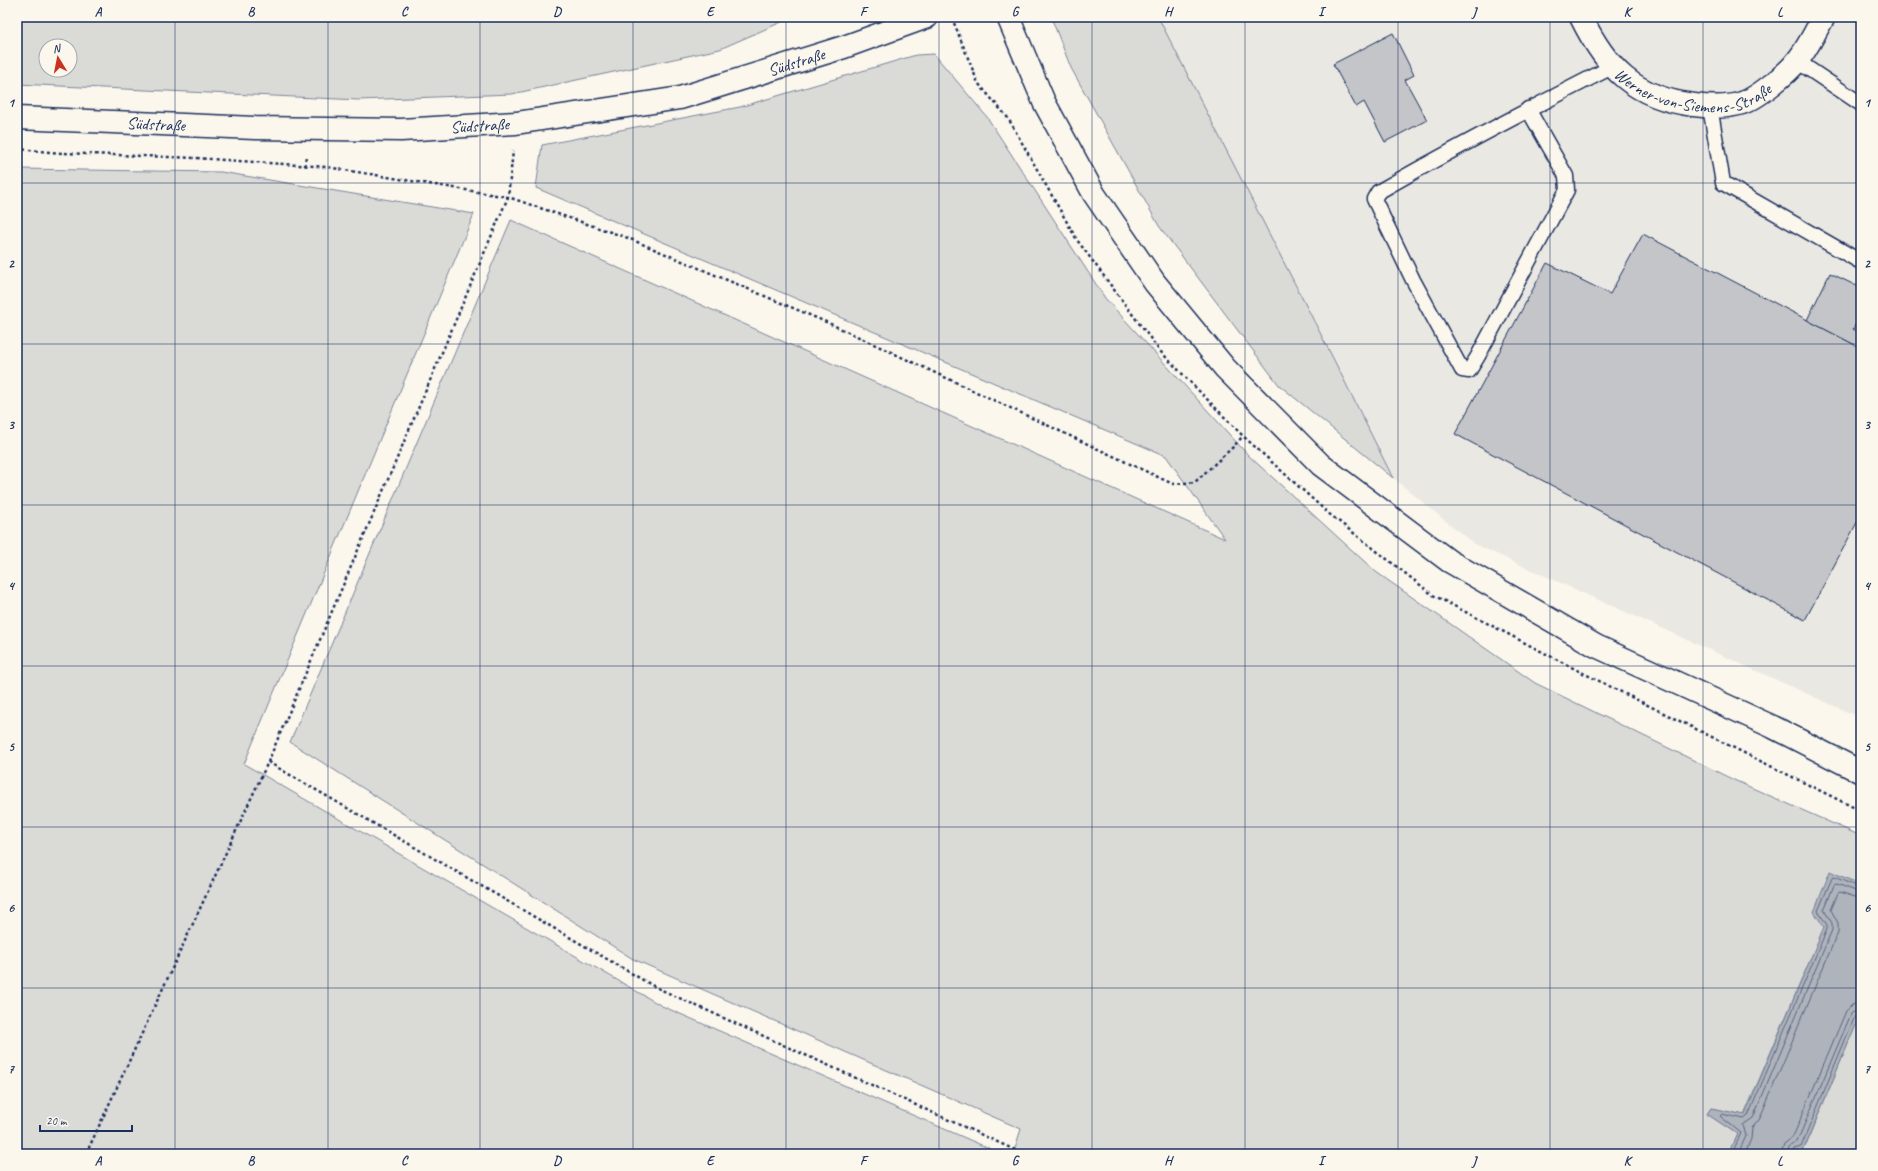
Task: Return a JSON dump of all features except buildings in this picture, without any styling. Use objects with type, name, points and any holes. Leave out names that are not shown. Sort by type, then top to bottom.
[{"type":"main road","name":"Südstraße","points":[[17,118],[255,128],[401,130],[516,123],[680,98],[844,47],[927,17]]},
{"type":"main road","points":[[1008,17],[1044,102],[1094,194],[1155,283],[1225,368],[1321,465],[1456,565],[1596,646],[1773,727],[1861,772]]},
{"type":"main road","name":"Werner-von-Siemens-Straße","points":[[1581,17],[1594,43],[1612,67],[1638,88],[1658,98],[1710,107],[1742,103],[1768,88],[1797,61],[1824,17]]},
{"type":"main road","points":[[1773,727],[1861,762]]},
{"type":"lane","points":[[1797,61],[1861,104]]},
{"type":"lane","points":[[1528,109],[1566,176],[1567,190],[1478,356],[1469,371],[1462,370],[1413,280],[1374,198],[1378,192],[1384,188],[1458,146],[1528,109],[1612,67]]},
{"type":"lane","points":[[1710,107],[1723,183],[1861,262]]},
{"type":"path","points":[[17,149],[62,153],[196,158],[327,167],[508,197],[628,238],[833,325],[1174,484],[1195,482],[1243,436],[1159,350],[1077,240],[1008,118],[978,83],[951,17]]},
{"type":"path","points":[[86,1154],[268,762],[508,197],[516,123]]},
{"type":"path","points":[[268,762],[655,987],[1024,1154]]},
{"type":"shaded area","points":[[17,17],[793,17],[720,49],[512,94],[359,100],[17,84]]},
{"type":"shaded area","points":[[1051,17],[1158,17],[1393,478],[1279,385],[1159,226],[1071,68]]},
{"type":"shaded area","points":[[1158,17],[1861,17],[1861,718],[1474,544],[1393,478]]},
{"type":"shaded area","points":[[934,54],[987,117],[1105,298],[1249,456],[1376,572],[1535,683],[1734,780],[1861,836],[1861,885],[1830,872],[1824,927],[1744,1115],[1711,1108],[1707,1114],[1737,1134],[1728,1154],[1013,1154],[1021,1129],[633,959],[290,742],[511,220],[1225,539],[1166,456],[536,188],[542,145],[740,107],[916,55]]},
{"type":"shaded area","points":[[17,169],[221,172],[474,214],[244,764],[662,1006],[1002,1154],[17,1154]]},
{"type":"shaded area","points":[[1861,1013],[1861,1154],[1796,1154],[1797,1151],[1803,1152]]},
{"type":"water","points":[[1830,871],[1861,885],[1861,1013],[1802,1153],[1797,1151],[1796,1154],[1728,1154],[1737,1134],[1707,1114],[1711,1108],[1745,1115],[1824,927],[1814,912]]}]
